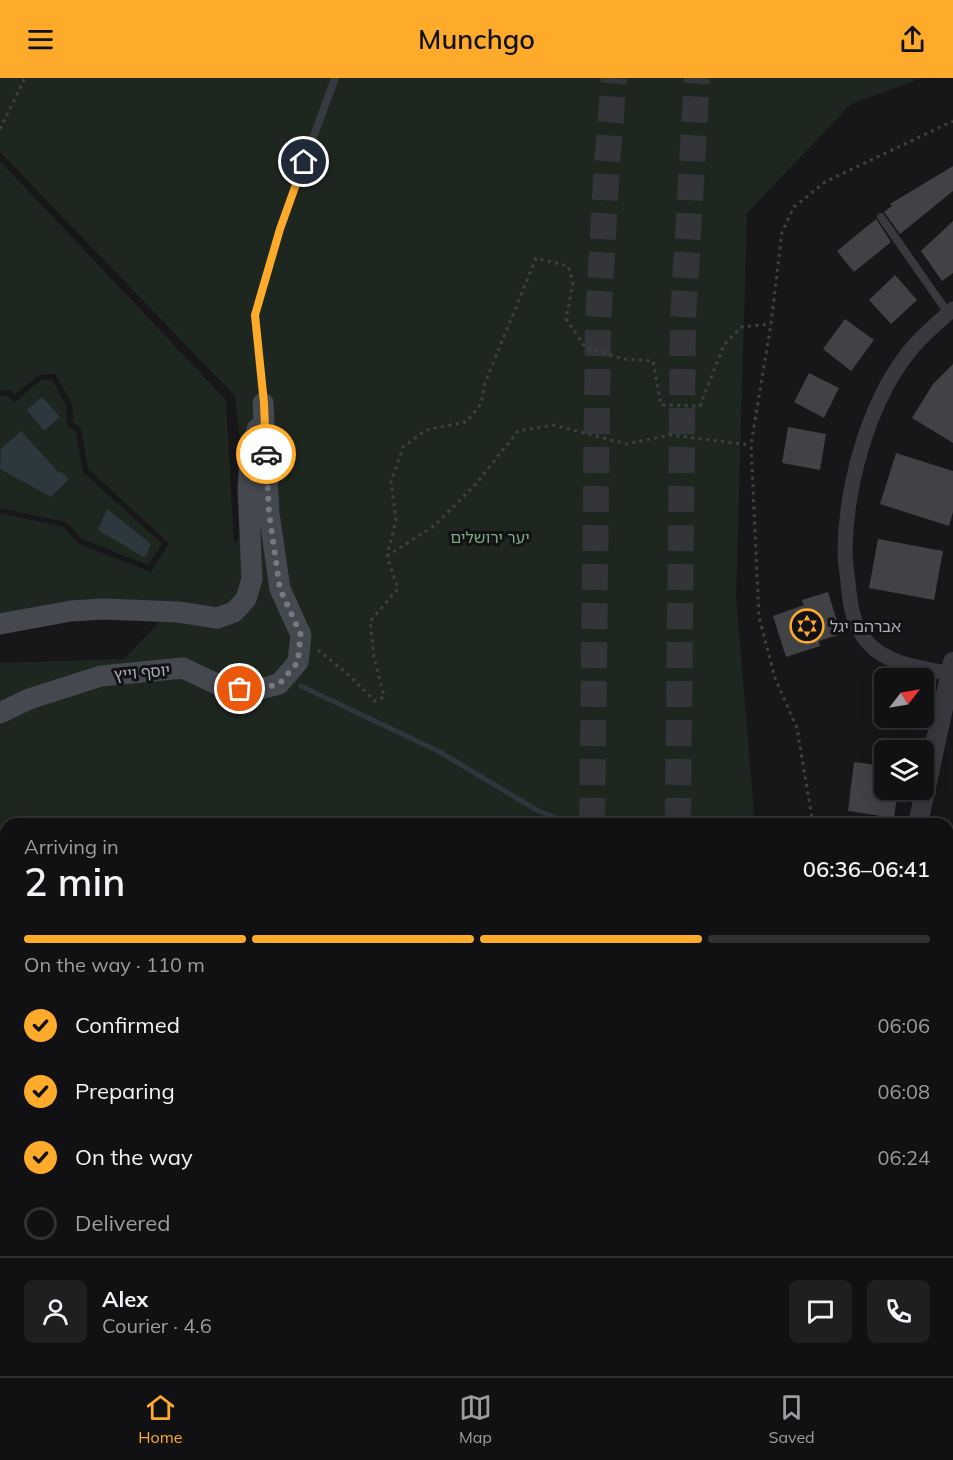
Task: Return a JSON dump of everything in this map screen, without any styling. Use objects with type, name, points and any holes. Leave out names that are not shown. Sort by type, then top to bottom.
[{"type":"main road","points":[[0,624],[71,611],[103,609],[178,612],[217,618],[226,616],[241,607],[252,579],[250,459],[264,403]]},
{"type":"main road","points":[[264,403],[269,513],[280,589],[301,635]]},
{"type":"main road","name":"יוסף וייץ","points":[[0,713],[29,699],[101,676],[183,668],[225,688],[256,690],[279,684],[298,662],[301,635]]},
{"type":"street","points":[[919,818],[952,668],[904,663],[870,646],[851,610],[845,551],[855,471],[870,424],[905,357],[925,334],[951,311]]},
{"type":"lane","points":[[264,403],[255,315],[280,229],[335,78]]},
{"type":"lane","points":[[881,217],[951,311]]},
{"type":"path","points":[[0,129],[25,78]]},
{"type":"path","points":[[812,818],[797,728],[775,678],[759,616],[752,445],[771,324],[782,232],[794,207],[825,182],[953,121]]},
{"type":"path","points":[[301,635],[350,676],[375,701],[384,697],[374,657],[370,621],[398,589],[387,556],[396,520],[391,482],[403,447],[426,430],[466,422],[482,404],[485,383],[536,258],[568,266],[573,282],[566,319],[585,347],[623,359],[653,361],[661,405],[700,406],[724,345],[741,327],[771,324]]},
{"type":"path","points":[[387,556],[434,526],[475,485],[518,431],[554,425],[626,444],[670,435],[752,445]]},
{"type":"green space","name":"יער ירושלים","points":[[0,78],[922,78],[851,104],[747,213],[736,597],[755,818],[0,818],[0,663],[124,659],[167,614],[0,620],[0,513],[63,527],[79,544],[151,572],[169,543],[88,469],[81,429],[73,422],[72,404],[55,374],[39,375],[15,394],[10,390],[0,391],[0,161],[226,400],[234,544],[242,536],[246,492],[235,396],[0,152]]},
{"type":"green space","points":[[41,380],[52,380],[66,405],[67,425],[76,432],[83,472],[162,544],[148,565],[82,539],[66,522],[0,508],[0,396],[8,396],[15,402]]},
{"type":"shaded area","points":[[42,397],[60,417],[44,431],[27,410]]},
{"type":"shaded area","points":[[21,431],[59,473],[61,472],[69,479],[51,497],[0,469],[1,449]]},
{"type":"shaded area","points":[[107,509],[151,544],[145,558],[98,530]]},
{"type":"building","points":[[953,166],[953,191],[900,234],[884,212],[892,206],[890,204]]},
{"type":"building","points":[[876,219],[891,242],[854,272],[837,251]]},
{"type":"building","points":[[953,221],[953,273],[942,281],[921,251]]},
{"type":"building","points":[[895,275],[917,300],[891,324],[869,300]]},
{"type":"building","points":[[845,319],[874,340],[851,371],[823,349]]},
{"type":"building","points":[[953,364],[953,443],[912,418],[933,384]]},
{"type":"building","points":[[809,373],[839,388],[824,418],[794,402]]},
{"type":"building","points":[[788,427],[826,434],[820,470],[782,463]]},
{"type":"building","points":[[896,453],[953,471],[953,512],[949,526],[880,504]]},
{"type":"building","points":[[878,539],[943,551],[934,600],[869,588]]},
{"type":"building","name":"אברהם יגל","points":[[828,592],[841,634],[819,641],[820,646],[786,657],[773,616],[804,605],[802,600]]},
{"type":"building","points":[[854,762],[874,765],[874,800],[896,800],[894,818],[848,811]]},
{"type":"waterway","points":[[301,686],[438,751],[535,809],[556,818]]},
{"type":"tunnel","points":[[592,818],[598,323],[614,78]]},
{"type":"tunnel","points":[[678,818],[683,319],[697,78]]},
{"type":"way so far","points":[[240,689],[256,690],[279,684],[298,662],[301,635],[280,589],[269,513],[266,454]]},
{"type":"place","name":"אברהם יגל","points":[[807,626]]},
{"type":"route","points":[[266,454],[264,403],[255,315],[280,229],[304,162]]}]
